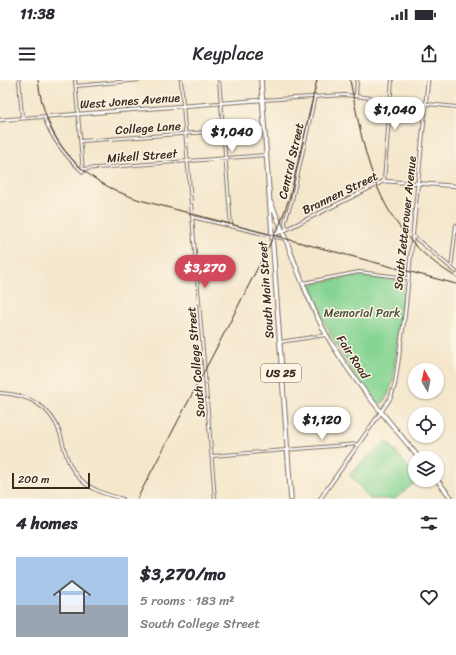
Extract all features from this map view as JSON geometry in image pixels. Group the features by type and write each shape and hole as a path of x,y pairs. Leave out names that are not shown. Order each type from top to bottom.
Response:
{"main road":[{"name":"South Main Street","path":"261,80 291,499"},
{"name":"Fair Road","path":"270,200 284,230 285,239 302,283 326,335 361,388 413,451"},
{"path":"272,235 284,230"},
{"path":"443,487 452,499"}],"street":[{"path":"19,80 22,118"},
{"path":"44,116 60,148 83,172 75,80"},
{"path":"76,86 140,80"},
{"name":"South College Street","path":"180,80 215,499"},
{"path":"219,80 231,226"},
{"path":"356,96 357,80"},
{"path":"384,181 392,80"},
{"name":"South Zetterower Avenue","path":"320,499 391,397 397,373 405,313 407,278 428,80"},
{"path":"262,100 315,96 356,96 456,106"},
{"name":"Central Street","path":"284,230 315,96"},
{"name":"West Jones Avenue","path":"0,120 262,100"},
{"name":"College Lane","path":"81,141 264,128"},
{"name":"Mikell Street","path":"83,169 266,156"},
{"name":"Brannen Street","path":"284,230 384,181 456,186"},
{"path":"192,216 285,239"},
{"path":"451,269 456,225"},
{"path":"412,235 456,272"},
{"path":"302,283 359,272 407,278"},
{"path":"280,342 326,335"},
{"path":"0,393 21,395 42,406 56,424 66,457 79,477 96,490 123,499"},
{"path":"212,456 358,444"}],"green space":[{"name":"Memorial Park","path":"357,275 403,281 404,283 393,381 388,395 383,403 380,404 371,397 350,369 306,285"},
{"path":"387,441 408,466 408,487 410,487 395,499 370,499 350,475 363,461"}],"railway":[{"path":"38,80 42,102 49,123 58,141 84,170 100,182 119,192 140,200 456,284"},
{"path":"137,499 280,224 290,196 317,80"},
{"path":"350,80 362,139 379,192 392,216 408,238 429,258 456,277"}]}
